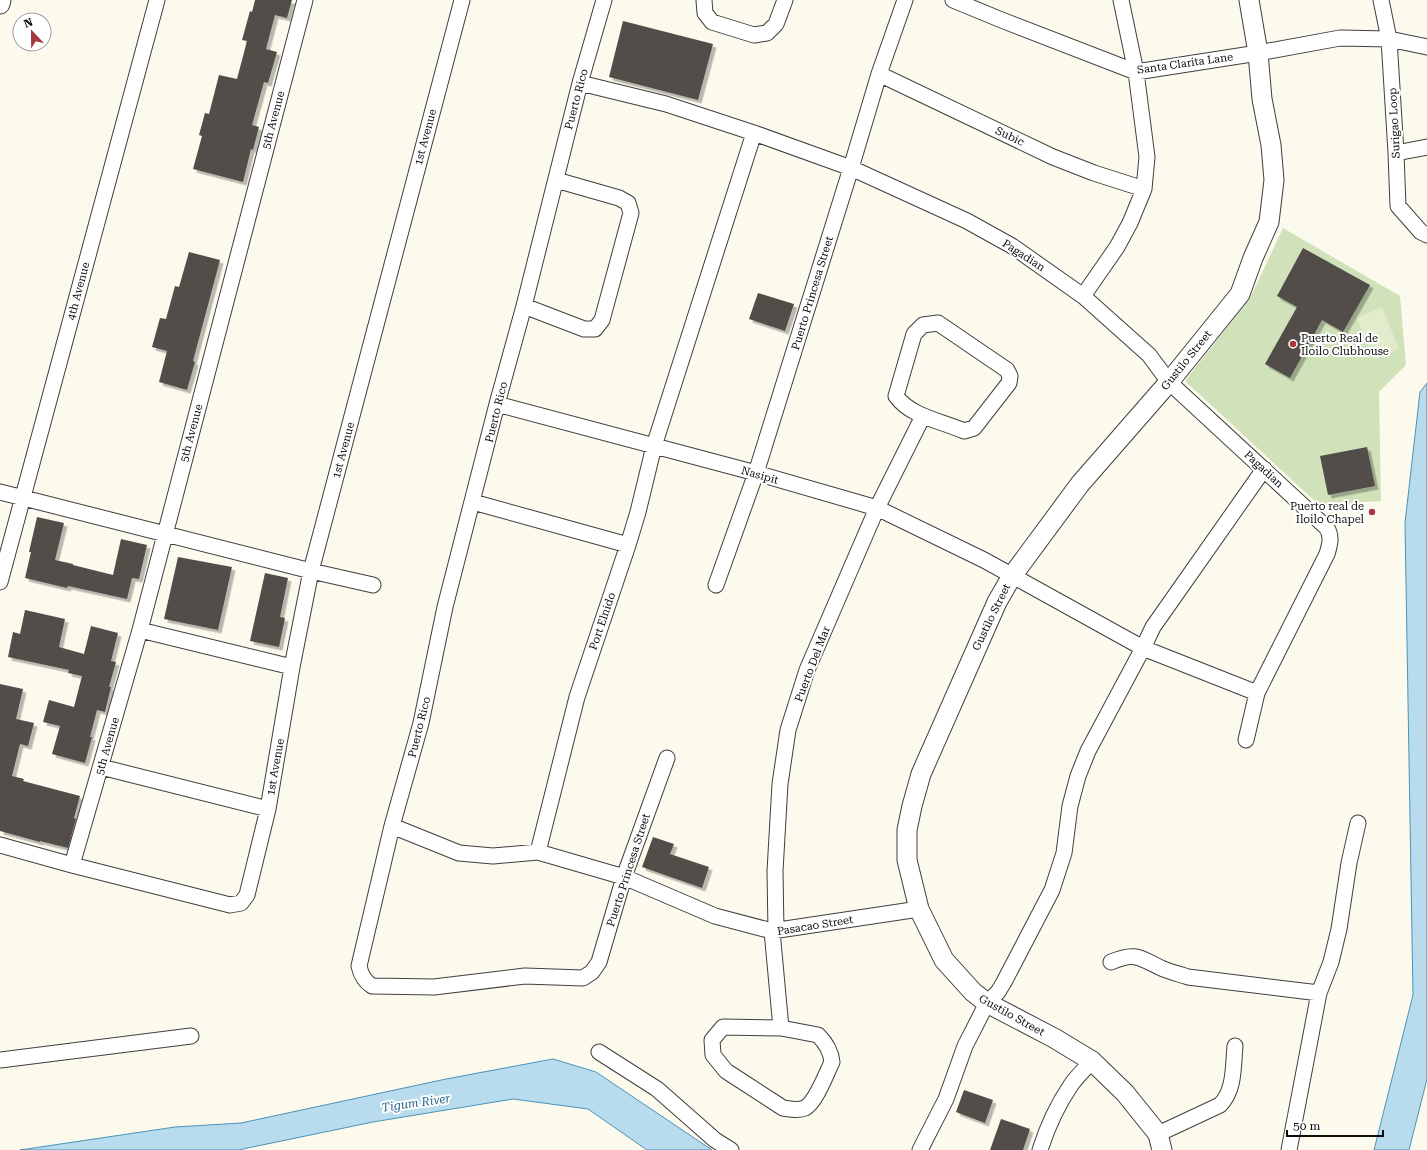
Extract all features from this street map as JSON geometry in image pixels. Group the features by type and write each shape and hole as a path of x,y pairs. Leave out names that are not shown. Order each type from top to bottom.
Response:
{"street":[{"path":"0,4 1,0"},
{"name":"4th Avenue","path":"0,582 157,0"},
{"name":"5th Avenue","path":"72,865 140,630 305,0"},
{"name":"1st Avenue","path":"72,865 230,905 241,903 247,895 268,809 292,667 311,571 462,0"},
{"name":"Puerto Rico","path":"583,978 525,976 434,987 372,986 366,982 361,974 359,966 392,826 421,723 446,607 497,404 524,306 580,83 604,0"},
{"path":"704,0 705,13 712,22 754,35 767,34 776,24 785,0"},
{"name":"Puerto Princesa Street","path":"716,584 756,473 879,74 905,0"},
{"name":"Santa Clarita Lane","path":"953,0 1136,72 1258,53 1340,38 1389,39 1427,47"},
{"path":"1083,296 1117,247 1130,224 1144,188 1148,156 1136,72 1121,0"},
{"name":"Gustilo Street","path":"1160,1142 1125,1093 1092,1061 1054,1038 987,1003 973,992 944,960 919,909 907,860 907,830 921,774 947,712 997,602 1012,576 1080,484 1169,382 1240,294 1253,258 1269,222 1274,180 1271,145 1262,98 1258,53 1249,0"},
{"name":"Surigao Loop","path":"1381,0 1389,39 1398,206 1421,232 1427,235"},
{"name":"Subic","path":"879,74 1053,157 1094,173 1144,188"},
{"name":"Pagadian","path":"580,83 666,104 754,133 851,168 973,224 1012,246 1083,296 1149,355 1169,382 1327,528 1330,534 1331,542 1327,554 1257,693 1246,740"},
{"name":"Port Elnido","path":"538,852 577,697 628,545 638,512 654,446 754,133"},
{"path":"1396,153 1427,147"},
{"path":"524,306 584,329 595,329 602,320 631,213 628,203 619,198 556,180"},
{"path":"938,323 1007,370 1010,376 1009,383 974,428 964,431 923,416 901,402 896,396 914,334 923,325 938,323"},
{"name":"Nasipit","path":"497,404 756,473 877,508 984,560 1012,576"},
{"name":"Puerto Del Mar","path":"781,1028 774,931 775,871 780,784 788,730 807,670 877,508 923,416"},
{"path":"920,1150 946,1099 965,1046 987,1003 998,992 1004,982 1052,890 1064,853 1070,806 1078,776 1088,751 1153,627 1264,469"},
{"path":"0,492 311,571 373,584"},
{"path":"473,502 628,545"},
{"path":"1012,576 1143,648 1257,693"},
{"path":"140,630 292,667"},
{"name":"Puerto Princesa Street","path":"583,978 592,972 599,962 624,877 667,758"},
{"path":"101,767 268,809"},
{"path":"1289,1150 1319,993 1331,962 1339,929 1349,863 1358,823"},
{"path":"392,826 459,853 493,856 538,852 624,877"},
{"path":"0,845 72,865"},
{"name":"Pasacao Street","path":"624,877 715,916 774,931 919,909"},
{"path":"1111,962 1129,956 1138,957 1173,972 1188,976 1319,993"},
{"path":"723,1027 781,1028 818,1035 826,1046 831,1057 832,1062 813,1101 804,1108 793,1110 783,1108 726,1071 713,1055 712,1040 723,1027"},
{"path":"0,1060 191,1036"},
{"path":"1160,1142 1226,1099 1231,1086 1235,1046"},
{"path":"599,1052 657,1090 715,1140 731,1150"},
{"path":"1040,1150 1061,1101 1072,1083 1092,1061"}],"green space":[{"path":"1283,228 1400,296 1406,365 1379,392 1381,501 1319,505 1185,381 1251,296"},
{"path":"1382,307 1399,349 1373,359 1357,318"}],"water":[{"path":"1427,383 1427,1079 1409,1150 1374,1150 1413,995 1405,523 1420,392"},
{"name":"Tigum River","path":"553,1059 596,1072 712,1150 647,1150 588,1109 513,1099 373,1122 238,1150 20,1150 175,1127 241,1123 446,1079"}],"building":[{"path":"255,0 292,0 287,18 275,15 266,49 277,52 268,83 264,82 252,125 259,127 253,150 251,149 243,182 193,169 202,136 199,135 205,113 209,114 219,75 237,79 247,41 242,40 250,11 252,12"},
{"path":"623,21 713,44 698,100 609,77"},
{"path":"1303,248 1370,285 1343,332 1322,320 1290,378 1265,364 1297,307 1277,296"},
{"path":"189,252 220,260 193,361 195,362 187,390 159,382 167,351 152,347 160,318 166,319 175,286 179,287"},
{"path":"758,293 794,304 785,331 749,319"},
{"path":"1367,447 1375,486 1328,495 1320,456"},
{"path":"37,517 64,523 55,560 73,565 113,575 121,539 147,545 139,579 132,578 127,599 68,586 67,588 25,578"},
{"path":"178,557 232,567 218,630 164,619"},
{"path":"265,573 288,578 280,617 285,618 279,647 250,641"},
{"path":"25,610 65,619 59,647 84,654 91,626 118,633 111,661 116,662 109,687 111,687 105,712 97,710 85,763 52,754 60,726 43,722 49,700 74,707 82,676 68,673 69,670 8,657 13,632 20,634"},
{"path":"0,684 23,689 16,719 34,723 28,746 20,744 12,776 24,779 23,781 80,796 74,818 76,819 68,848 0,831"},
{"path":"653,837 674,844 670,854 709,867 702,888 642,867"},
{"path":"964,1090 993,1100 985,1123 956,1112"},
{"path":"1001,1119 1030,1129 1023,1150 990,1150"}],"place":[{"name":"Puerto Real de Iloilo Clubhouse","path":"1293,344"},
{"name":"Puerto real de Iloilo Chapel","path":"1372,512"}]}
